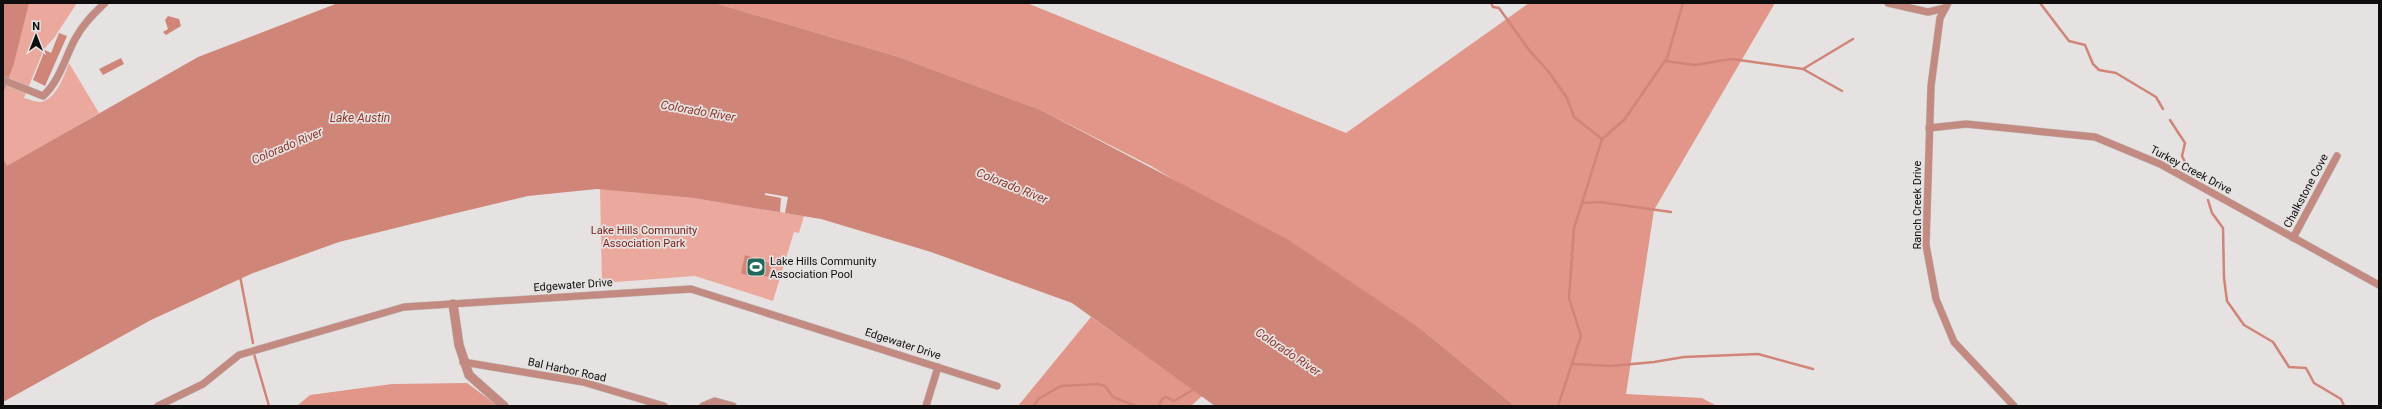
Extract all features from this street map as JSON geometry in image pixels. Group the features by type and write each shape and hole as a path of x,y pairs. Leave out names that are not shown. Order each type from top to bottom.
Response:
{"street":[{"path":"3,80 43,96 51,89 75,39 87,19 105,3"},
{"path":"1888,3 1928,12 1946,6"},
{"name":"Ranch Creek Drive","path":"1946,6 1940,18 1931,86 1926,245 1936,299 1954,342 2014,406"},
{"name":"Turkey Creek Drive","path":"1929,128 1966,124 2096,137 2160,164 2379,286"},
{"name":"Chalkstone Cove","path":"2293,238 2337,156"},
{"name":"Edgewater Drive","path":"158,406 203,384 239,355 404,307 691,289 997,386"},
{"path":"453,304 463,362 469,375 504,406"},
{"name":"Bal Harbor Road","path":"463,362 583,382 664,406"},
{"path":"926,406 938,367"},
{"path":"703,406 715,401 733,406"}],"green space":[{"path":"3,3 77,3 54,38 44,49 24,98 40,102 51,97 59,87 69,63 99,113 7,167 3,158 3,94 8,79"},
{"name":"Lake Hills Community Association Park","path":"600,189 693,198 804,216 799,233 794,232 773,301 695,276 602,283"}],"shaded area":[{"path":"715,3 1027,3 1346,133 1529,3 1775,3 1654,210 1626,394 1702,398 1717,406 1515,406 1421,329 1151,166 1041,110 899,57"},
{"path":"1091,317 1202,396 1191,406 1018,406"},
{"path":"467,383 498,406 297,406 310,395 392,384"}],"water":[{"path":"3,3 29,3 14,63 3,94"},
{"name":"Lake Austin","path":"338,3 715,3 899,57 1041,110 1287,239 1421,329 1515,406 1215,406 1072,303 931,252 821,219 693,198 597,189 528,196 339,242 253,273 151,320 3,402 3,158 7,166 198,57"},
{"path":"168,16 179,19 181,26 166,35 163,32 168,29 165,20"},
{"path":"59,33 67,36 45,86 33,80 45,50 51,53"},
{"path":"121,58 124,64 103,75 99,69"},
{"name":"Lake Hills Community Association Pool","path":"745,255 772,264 768,277 754,272 752,277 741,273"}],"pier":[{"path":"765,193 788,197 785,213 780,212 781,198 765,195"}],"waterway":[{"path":"1491,3 1493,7 1499,8 1529,50 1548,71 1567,98 1574,117 1602,139"},
{"path":"1558,406 1581,336 1569,298 1574,228 1602,139 1624,120 1667,58 1683,3"},
{"path":"2040,3 2069,41 2085,45 2093,64 2099,70 2116,73 2156,97 2163,109"},
{"path":"1803,69 1853,39"},
{"path":"1665,61 1695,65 1732,59 1803,69 1842,91"},
{"path":"2170,120 2185,143 2182,156 2185,162"},
{"path":"2208,200 2212,213 2223,228 2224,278 2227,301 2244,325 2273,342 2289,367 2306,368 2314,383 2341,399 2344,406"},
{"path":"1582,203 1600,202 1671,212"},
{"path":"240,276 253,343"},
{"path":"254,354 269,406"},
{"path":"1572,364 1611,366 1654,362 1684,357 1758,354 1813,369"},
{"path":"1034,406 1038,399 1061,386 1098,384 1105,386 1113,397 1136,406"},
{"path":"1159,406 1162,399 1166,397 1174,401 1196,388"}],"place":[{"name":"Lake Hills Community Association Pool","path":"756,267"}],"water label":[{"name":"Colorado River","path":"698,111"},
{"name":"Colorado River","path":"287,146"},
{"name":"Colorado River","path":"1012,186"},
{"name":"Colorado River","path":"1288,352"}]}
